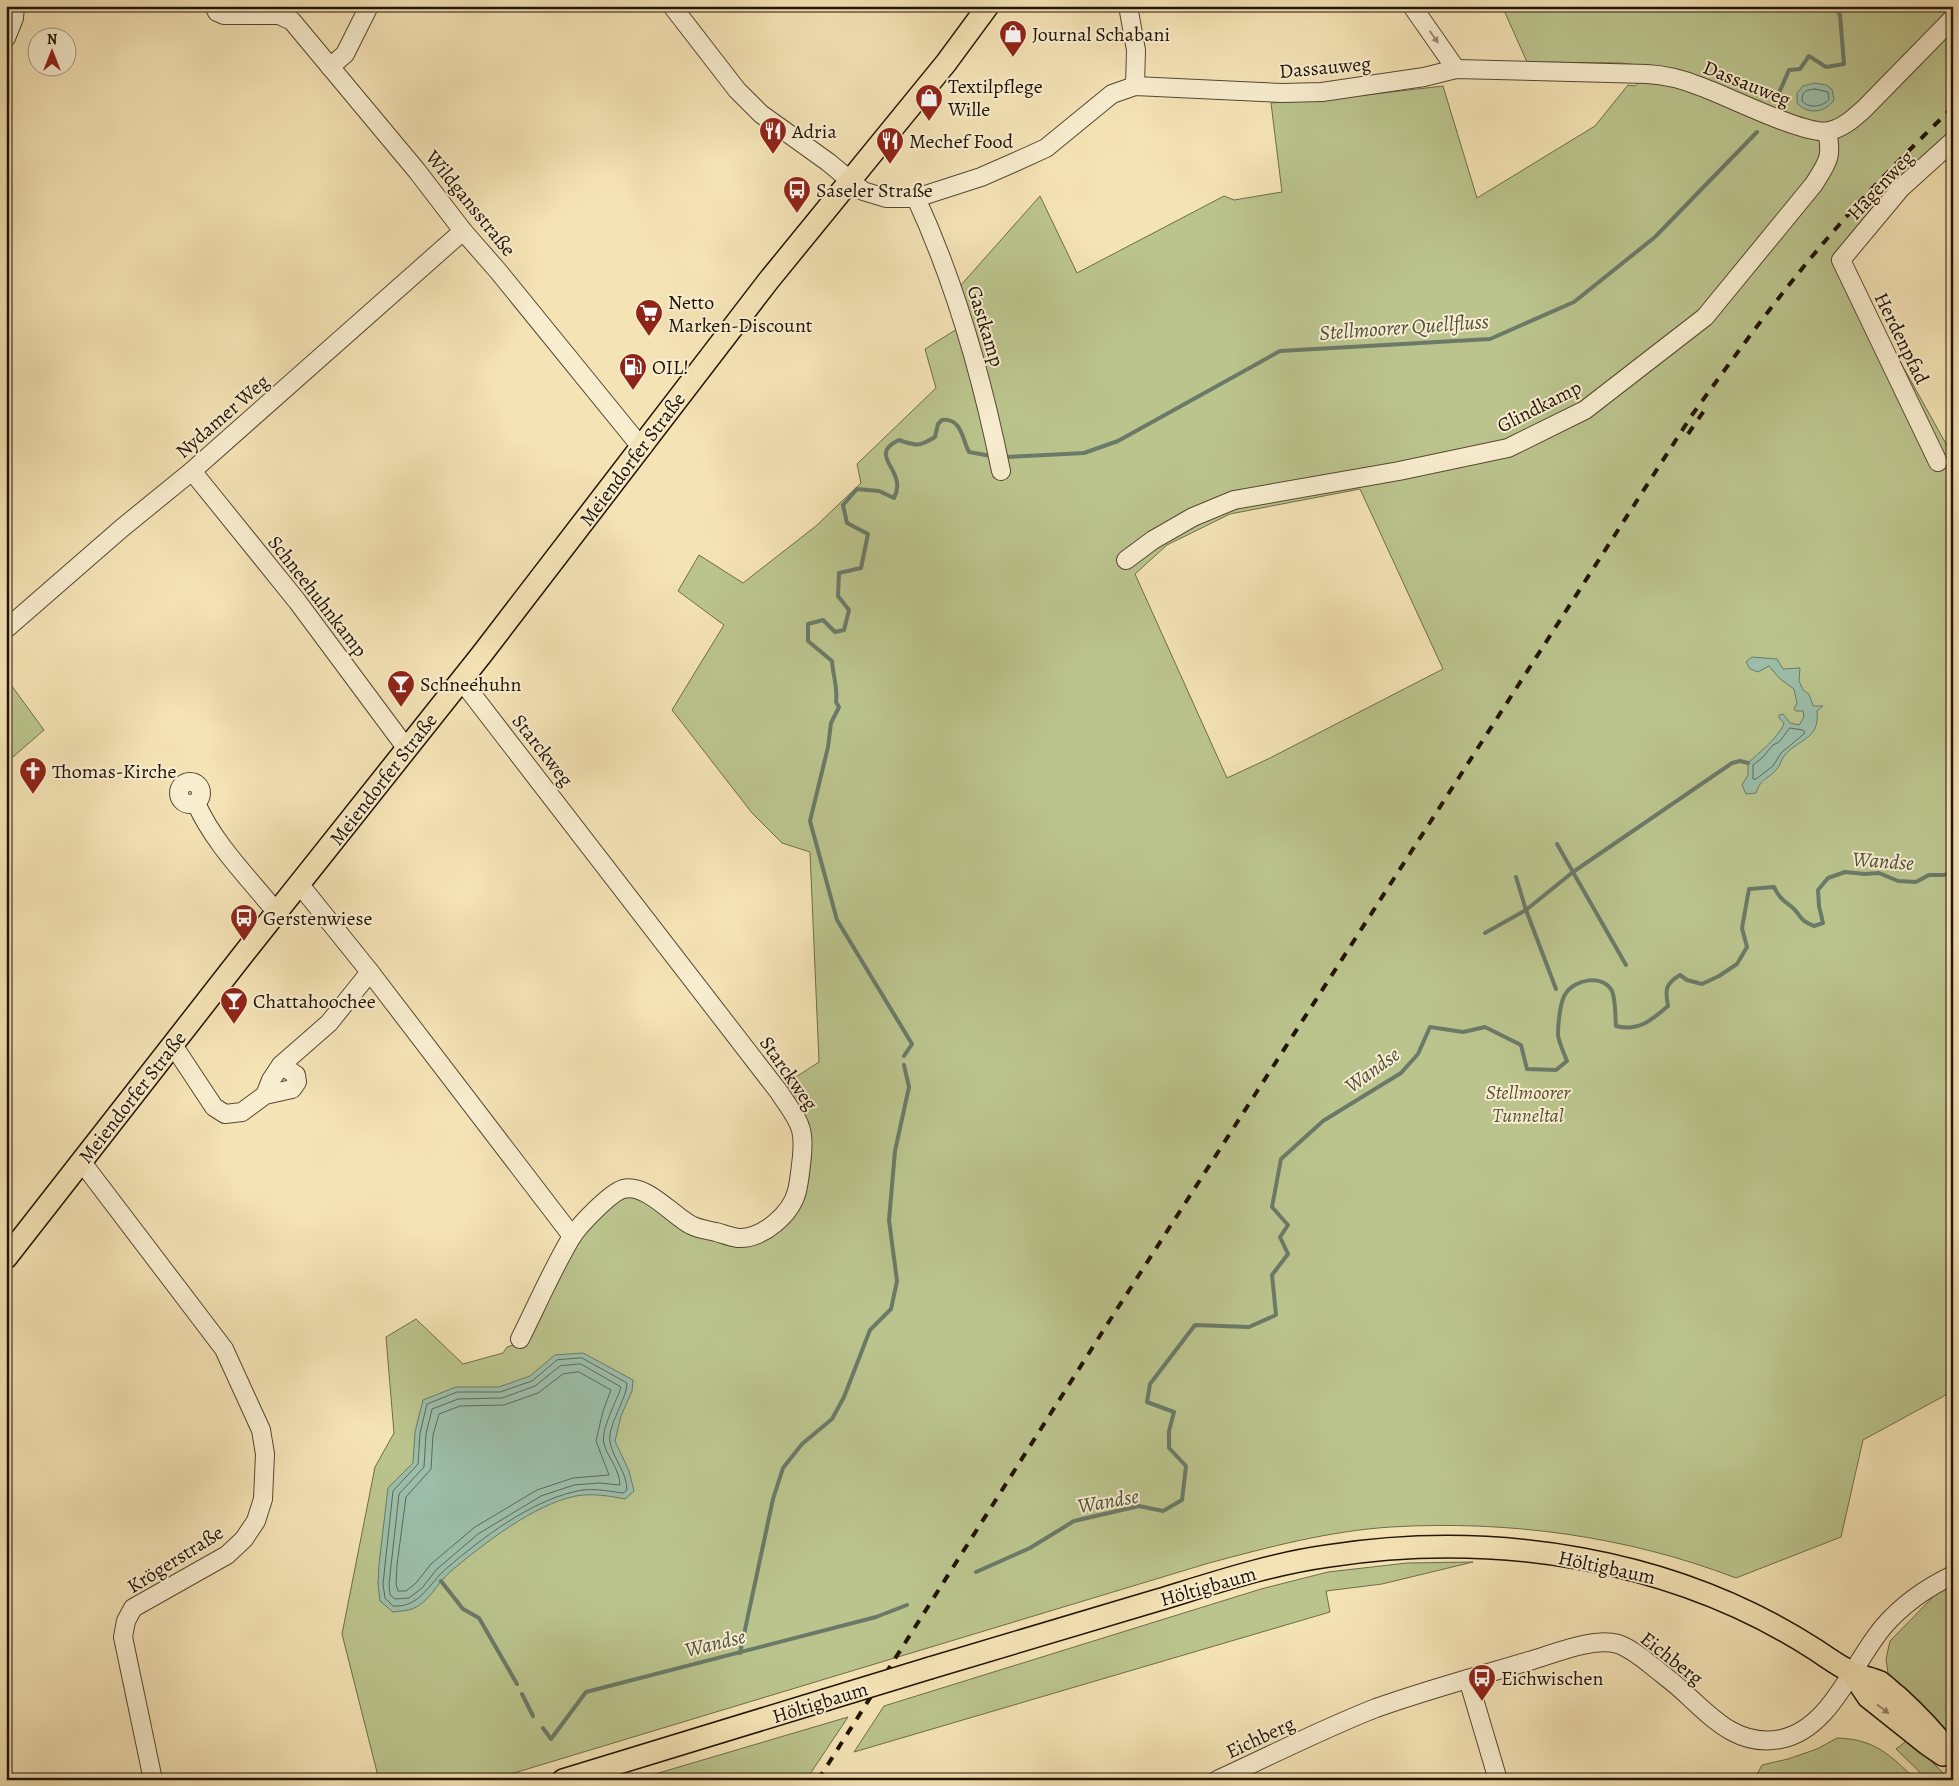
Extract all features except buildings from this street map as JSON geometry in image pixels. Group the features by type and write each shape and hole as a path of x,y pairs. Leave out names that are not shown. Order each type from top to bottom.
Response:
{"main road":[{"name":"Meiendorfer Straße","path":"6,1258 461,680 770,280 946,63 988,6"},
{"name":"Höltigbaum","path":"563,1780 1220,1581 1294,1562 1355,1552 1453,1546 1525,1551 1610,1564 1658,1577 1707,1594 1762,1618 1851,1672 1879,1682 1935,1732 1953,1757"},
{"name":"Höltigbaum","path":"1851,1672 1868,1697 1927,1744 1953,1761"}],"street":[{"path":"6,38 14,18 15,6"},
{"name":"Wildgansstraße","path":"214,6 215,11 221,14 247,11 279,15 289,19 417,171 463,231 498,271 637,442 643,446"},
{"path":"330,67 345,54 369,6"},
{"path":"672,6 741,94 762,114 850,180"},
{"path":"1128,6 1136,50 1135,86"},
{"path":"1412,6 1456,69"},
{"path":"1827,132 1849,122 1864,109 1953,18"},
{"name":"Dassauweg","path":"850,180 863,191 876,196 916,198 981,177 1046,148 1112,94 1135,86 1282,93 1322,92 1424,77 1456,69 1663,75 1699,85 1805,128 1827,132"},
{"name":"Glindkamp","path":"1126,560 1153,540 1194,517 1234,500 1399,471 1508,448 1585,410 1705,316 1814,184 1826,164 1830,151 1827,132"},
{"name":"Hagenweg","path":"1841,260 1901,188 1953,141"},
{"name":"Gastkamp","path":"916,198 933,235 951,285 989,412 1001,471"},
{"name":"Nydamer Weg","path":"6,629 122,528 192,471 463,231"},
{"name":"Herdenpfad","path":"1841,260 1938,462"},
{"name":"Schneehuhnkamp","path":"192,471 297,601 407,749"},
{"name":"Starckweg","path":"461,680 779,1092 801,1126 804,1140 797,1192 792,1204 768,1228 754,1235 738,1238 693,1226 674,1215 661,1201 635,1188 622,1189 612,1195 572,1236 520,1339"},
{"path":"196,803 218,840 277,913"},
{"path":"300,885 370,972 572,1236"},
{"path":"172,1045 214,1106 226,1114 242,1112 265,1095 271,1080 281,1065 329,1023 370,972"},
{"name":"Krögerstraße","path":"81,1161 224,1349 261,1430 265,1454 263,1499 256,1521 244,1540 227,1555 133,1608 126,1621 123,1637 153,1780"},
{"name":"Eichberg","path":"1218,1780 1245,1774 1376,1708 1468,1679 1602,1642 1618,1644 1628,1648 1729,1731 1748,1738 1764,1740 1790,1736 1815,1722 1830,1705 1878,1634 1901,1608 1926,1588 1953,1576"},
{"path":"1468,1679 1498,1780"}],"green space":[{"name":"Stellmoorer Tunneltal","path":"1502,6 1953,6 1953,134 1838,250 1950,451 1953,448 1953,1391 1863,1440 1841,1537 1736,1578 1695,1563 1652,1551 1566,1534 1479,1526 1435,1525 1345,1532 1209,1563 491,1780 379,1780 342,1634 375,1467 394,1433 386,1337 416,1319 463,1364 503,1353 507,1347 521,1343 578,1238 601,1209 635,1192 687,1228 770,1232 808,1168 782,1086 819,1062 810,852 782,843 752,813 672,710 724,625 678,591 699,555 743,583 816,526 861,483 857,464 936,388 925,349 957,329 967,312 961,285 1040,196 1077,273 1224,196 1234,200 1282,192 1271,103 1443,86 1477,198 1595,126 1628,85 1635,86 1653,67 1621,63 1527,62","holes":["1360,489 1443,669 1268,759 1227,778 1135,574 1167,545 1230,514"]},
{"path":"6,678 44,730 6,763"},
{"path":"1473,1562 1382,1584 1326,1591 1330,1612 854,1752 884,1706 1261,1589 1328,1572 1407,1563"},
{"path":"1953,1584 1953,1726 1944,1729 1889,1680 1886,1659 1890,1641 1936,1594"},
{"path":"848,1717 806,1780 635,1780"},
{"path":"1837,1738 1862,1741 1872,1745 1890,1756 1916,1780 1754,1780 1762,1765 1788,1759 1817,1749"},
{"path":"1909,1739 1950,1780 1928,1780 1896,1749"}],"water":[{"path":"1815,83 1826,85 1832,89 1834,100 1826,108 1811,111 1797,103 1797,93 1803,86"},
{"path":"1752,657 1777,659 1783,669 1800,668 1799,681 1803,690 1809,694 1813,706 1823,706 1817,711 1817,721 1812,733 1784,756 1773,773 1762,782 1756,793 1746,794 1742,785 1748,775 1748,763 1779,733 1784,723 1779,718 1779,715 1783,714 1790,723 1799,725 1804,717 1803,711 1796,711 1794,709 1797,703 1794,689 1779,678 1769,666 1758,672 1750,669 1746,662"},
{"path":"583,1353 633,1380 632,1391 621,1416 615,1441 629,1471 634,1491 625,1499 601,1495 582,1495 560,1500 543,1507 509,1527 477,1550 450,1572 428,1598 418,1606 410,1610 393,1612 380,1601 378,1584 388,1488 413,1463 415,1432 423,1400 456,1387 499,1387 530,1376 555,1355"}],"waterway":[{"name":"Stellmoorer Quellfluss","path":"1775,102 1789,70 1800,69 1809,56 1826,67 1844,64 1840,15 1834,6"},
{"name":"Stellmoorer Quellfluss","path":"1006,457 1084,453 1118,441 1280,351 1490,339 1574,302 1655,237 1757,132"},
{"name":"Stellmoorer Quellfluss","path":"904,1056 912,1044 837,920 810,821 828,747 831,723 839,707 836,702 832,661 808,641 808,624 823,620 835,632 844,630 849,610 838,596 839,573 861,568 868,534 847,523 843,505 857,489 879,491 894,498 897,488 896,479 886,458 886,452 890,446 899,440 914,444 925,443 935,437 938,424 942,420 949,420 954,422 960,430 969,452 991,456"},
{"path":"1485,933 1526,910 1573,872 1732,763 1740,761 1748,763"},
{"path":"1557,844 1626,965"},
{"name":"Wandse","path":"976,1572 1030,1548 1074,1521 1139,1506 1163,1511 1182,1500 1186,1466 1169,1448 1169,1431 1174,1412 1147,1402 1150,1384 1195,1325 1249,1327 1276,1315 1272,1275 1288,1254 1280,1237 1288,1225 1272,1207 1281,1159 1323,1121 1401,1073 1418,1054 1430,1027 1463,1032 1485,1027 1521,1045 1527,1069 1556,1070 1567,1061 1559,1041 1558,1031 1562,1001 1570,988 1589,980 1602,982 1612,991 1615,1004 1616,1026 1631,1027 1644,1024 1668,1006 1667,988 1671,981 1680,975 1687,980 1702,984 1737,964 1747,947 1742,928 1749,889 1774,887 1780,897 1803,920 1814,926 1823,923 1818,890 1828,878 1845,872 1879,873 1898,881 1916,882 1929,875 1944,875 1953,871"},
{"path":"1516,877 1526,910 1556,989"},
{"name":"Stellmoorer Quellfluss","path":"740,1653 773,1499 783,1468 802,1444 832,1419 844,1397 870,1330 891,1309 897,1281 889,1220 895,1151 909,1087 904,1065"},
{"path":"441,1581 463,1609 479,1618 517,1684"},
{"name":"Wandse","path":"543,1728 551,1739 586,1692 876,1617 907,1605"},
{"path":"522,1694 533,1716"}],"railway":[{"path":"818,1780 1110,1320 1692,415 1763,318 1819,248 1909,150 1953,107"},
{"path":"1688,434 1708,405"}],"place":[{"name":"Journal Schabani","path":"1013,58"},
{"name":"Textilpflege Wille","path":"929,122"},
{"name":"Adria","path":"773,155"},
{"name":"Mechef Food","path":"890,165"},
{"name":"Saseler Straße","path":"797,214"},
{"name":"Netto Marken-Discount","path":"649,337"},
{"name":"OIL!","path":"633,391"},
{"name":"Schneehuhn","path":"401,708"},
{"name":"Thomas-Kirche","path":"33,795"},
{"name":"Gerstenwiese","path":"244,942"},
{"name":"Chattahoochee","path":"234,1025"},
{"name":"Eichwischen","path":"1482,1702"}]}
